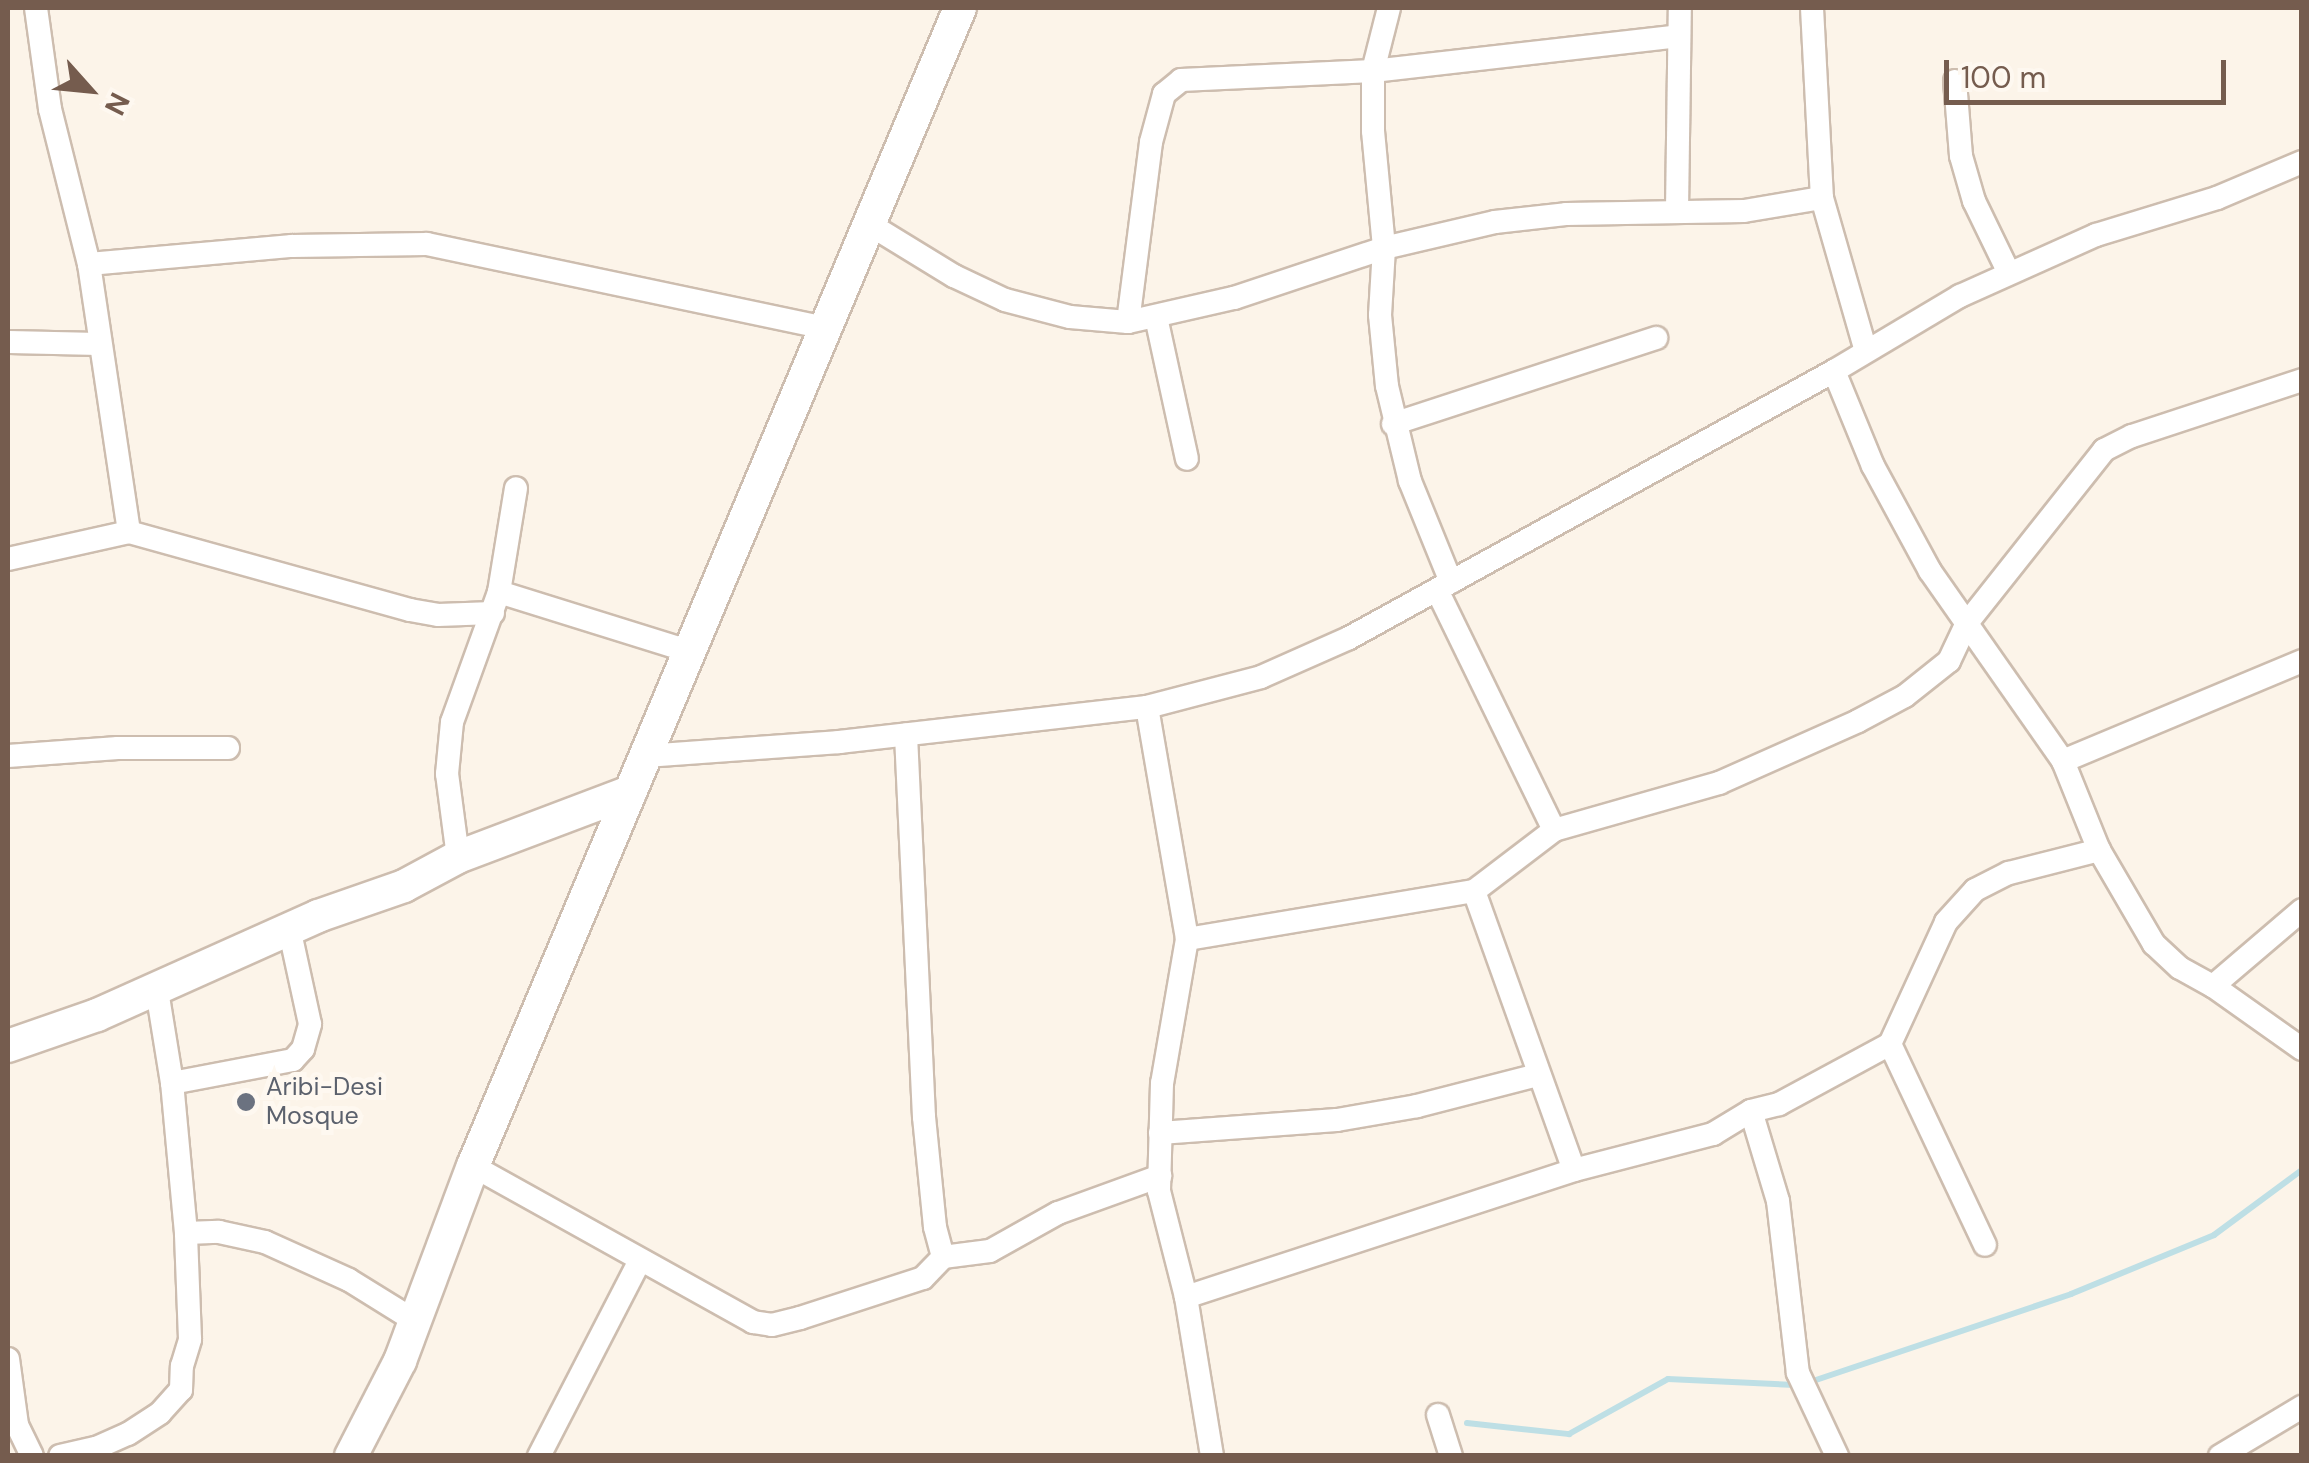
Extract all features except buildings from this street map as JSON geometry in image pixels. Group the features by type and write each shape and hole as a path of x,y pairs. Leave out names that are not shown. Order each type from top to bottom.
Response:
{"main road":[{"path":"350,1456 376,1411 416,1321 474,1166 960,8"},
{"path":"8,1046 158,990 290,928 404,886 458,857 630,792"}],"street":[{"path":"36,8 50,108 89,264 129,532"},
{"path":"1389,8 1373,71 1373,131 1384,248 1380,315 1392,424 1444,586 1554,830"},
{"path":"1676,211 1680,8"},
{"path":"1812,8 1822,198 1866,351"},
{"path":"1128,322 1150,142 1164,94 1181,80 1373,71 1679,36"},
{"path":"1955,81 1961,156 1974,201 2009,273"},
{"path":"646,756 906,734 1147,707 1261,676 1348,638 2009,273 2096,235 2258,184 2302,162"},
{"path":"869,224 954,276 1006,300 1070,317 1128,322 1234,298 1384,248 1496,222 1676,211 1744,211 1822,198"},
{"path":"89,264 292,246 428,244 824,328"},
{"path":"1156,317 1187,459"},
{"path":"1392,424 1656,338"},
{"path":"8,342 99,344"},
{"path":"1834,371 1873,466 1930,571 2063,761 2099,850 2154,944 2180,968 2213,986 2302,1049"},
{"path":"1187,939 1474,891 1554,830 1719,783 1858,721 1905,696 1949,661 1967,623 2104,450 2132,436 2302,380"},
{"path":"458,857 448,774 452,722 496,603 516,488"},
{"path":"8,559 129,532 410,610 438,615 496,603 690,651"},
{"path":"2063,761 2302,661"},
{"path":"1147,707 1187,939 1165,1056 1160,1176 1168,1234 1186,1297 1212,1456"},
{"path":"906,734 924,1117 943,1257"},
{"path":"8,756 118,748 228,748"},
{"path":"1186,1297 1574,1170 1713,1134 1751,1111 1779,1104 1890,1044 1946,922 1975,890 2009,872 2099,850"},
{"path":"1474,891 1574,1170"},
{"path":"2213,986 2302,910"},
{"path":"172,1083 293,1060 303,1049 310,1024 290,928"},
{"path":"60,1456 107,1444 128,1434 160,1413 181,1390 182,1366 190,1340 186,1233 172,1083 158,990"},
{"path":"1890,1044 1985,1245"},
{"path":"1160,1133 1337,1120 1417,1106 1538,1075"},
{"path":"1751,1111 1778,1201 1796,1366 1838,1456"},
{"path":"474,1166 640,1262 754,1322 772,1324 923,1278 943,1257 990,1251 1058,1213 1160,1176"},
{"path":"186,1233 220,1232 265,1242 350,1280 416,1321"},
{"path":"539,1456 640,1262"},
{"path":"8,1359 17,1425 32,1456"},
{"path":"2220,1456 2302,1407"},
{"path":"1438,1415 1451,1456"}],"waterway":[{"path":"1807,1383 2071,1294 2214,1235 2302,1170"},
{"path":"1467,1423 1569,1434 1668,1379 1795,1385"}],"place":[{"name":"Aribi-Desi Mosque","path":"246,1102"}]}
